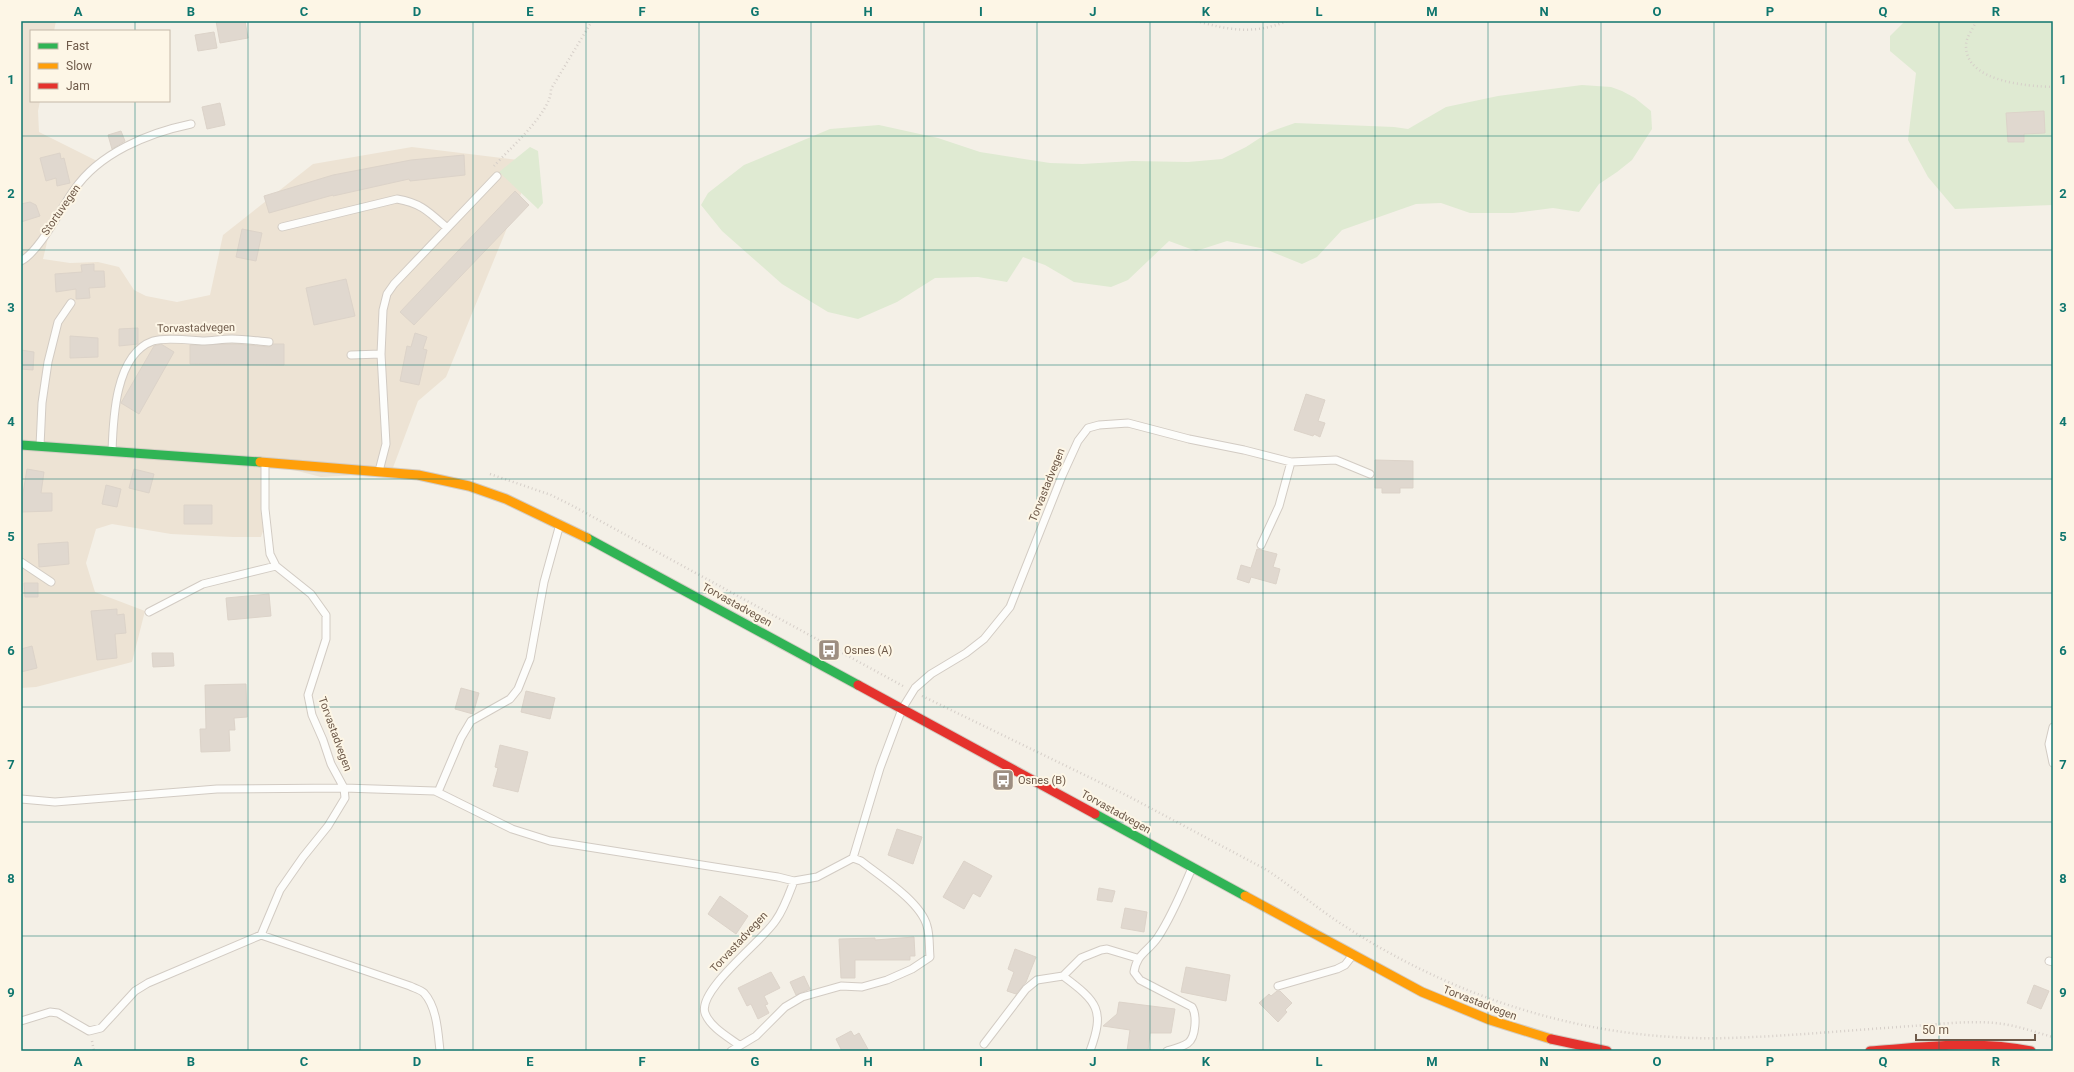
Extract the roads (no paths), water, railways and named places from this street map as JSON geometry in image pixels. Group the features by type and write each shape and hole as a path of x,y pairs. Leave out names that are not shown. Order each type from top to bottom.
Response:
{"main road":[{"name":"Torvastadvegen","path":"21,445 265,462 418,475 469,486 506,499 560,524 1192,867 1352,956 1422,992 1482,1018 1546,1039 1607,1051"},
{"path":"1870,1051 1970,1046 2002,1047 2031,1051"}],"lane":[{"name":"Stortuvegen","path":"21,261 34,249 74,189 104,159 144,140 178,127 191,124"},
{"path":"379,471 386,444 381,354 383,310 387,294 394,284 497,176"},
{"path":"282,227 397,199 412,201 424,208 447,228"},
{"path":"40,446 42,403 48,362 58,322 71,303"},
{"name":"Torvastadvegen","path":"112,452 114,412 120,383 129,362 143,347 154,340 206,341 233,339 269,342"},
{"path":"351,355 381,354"},
{"name":"Torvastadvegen","path":"853,858 880,768 902,709 913,691 931,674 966,653 984,639 1010,607 1062,476 1078,441 1088,428 1099,425 1128,423 1189,440 1244,450 1291,462 1336,460 1370,474"},
{"path":"149,612 203,584 276,566 270,554 267,535 265,462"},
{"path":"1261,545 1279,506 1291,462"},
{"path":"438,792 461,738 471,721 510,699 518,689 530,659 544,582 560,524"},
{"path":"21,562 51,582"},
{"name":"Torvastadvegen","path":"21,799 55,802 217,789 344,788 331,764 323,740 312,715 308,695 326,639 326,615 311,594 276,566"},
{"path":"2053,727 2049,744 2053,763"},
{"path":"260,935 280,890 303,857 328,826 344,798 344,788 438,792 512,829 550,841 778,877 794,881 817,877 853,858 861,861 906,896 920,912 927,925 930,957 912,969 887,980 862,987 841,986 802,997 786,1007 756,1036 738,1045 731,1051"},
{"path":"1167,1051 1191,1040 1195,1015 1192,1008 1140,980 1134,972 1137,958 1157,938 1192,867"},
{"name":"Torvastadvegen","path":"738,1045 716,1027 705,1013 705,1002 714,987 741,956 762,937 776,920 794,881"},
{"path":"21,1021 50,1012 58,1013 89,1031 101,1028 135,991 148,983 260,935 410,986 424,993 431,1007 436,1024 440,1051"},
{"path":"984,1044 1026,989 1037,980 1064,976 1081,958 1101,950 1107,949 1137,958"},
{"path":"1278,986 1337,969 1345,965 1352,956"},
{"path":"1064,976 1090,999 1098,1012 1099,1023 1090,1051"}],"place":[{"name":"Osnes (A)","path":"829,650"},
{"name":"Osnes (B)","path":"1003,780"}]}
